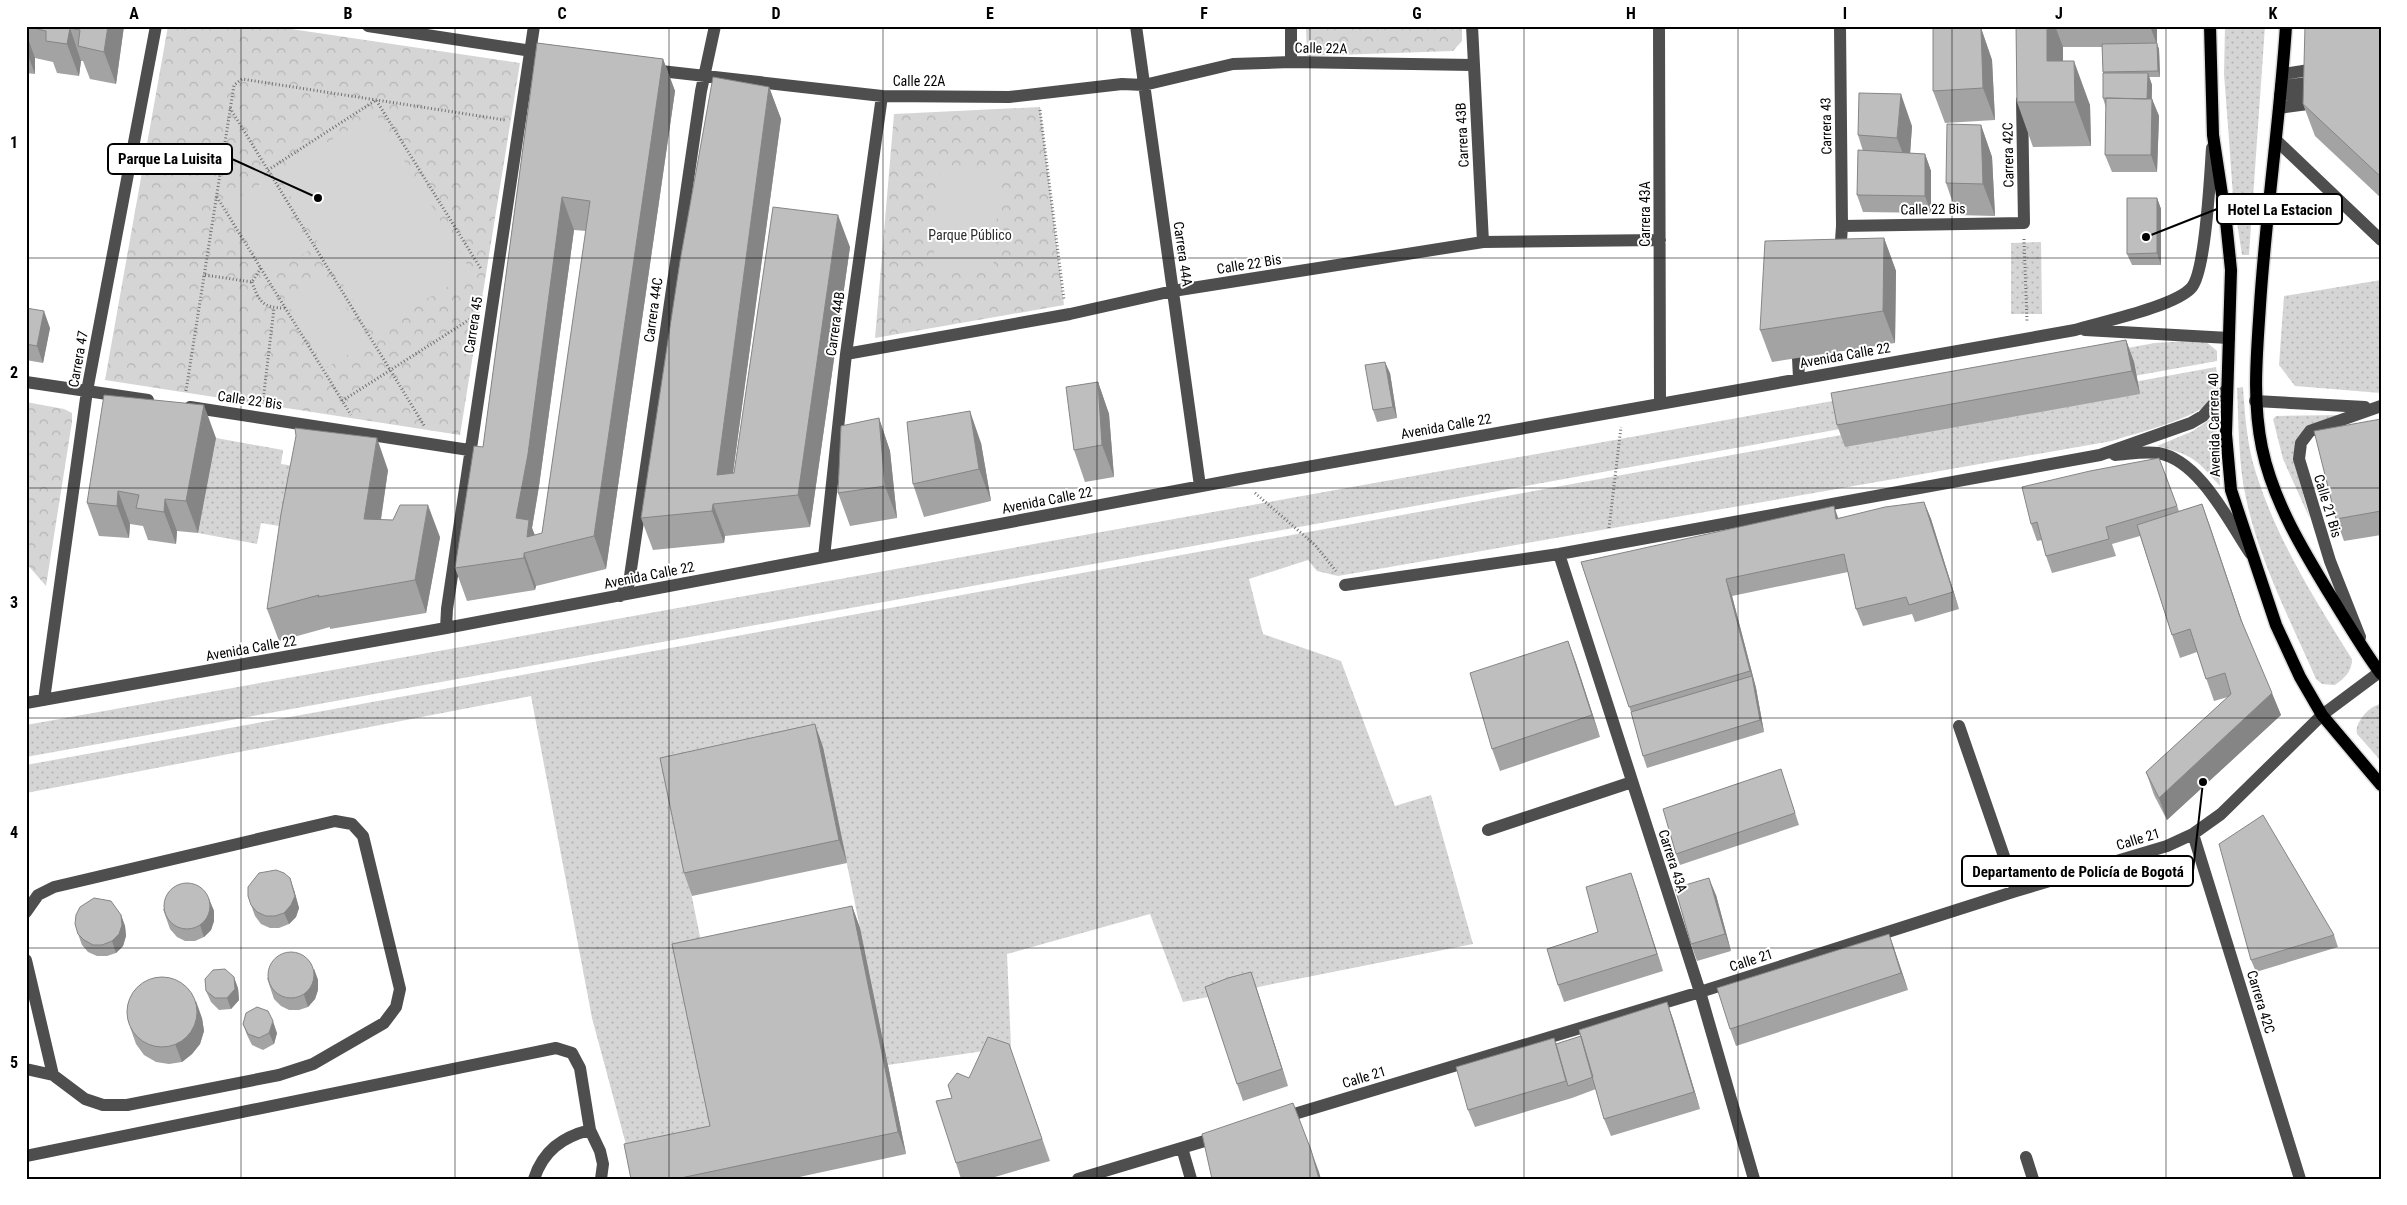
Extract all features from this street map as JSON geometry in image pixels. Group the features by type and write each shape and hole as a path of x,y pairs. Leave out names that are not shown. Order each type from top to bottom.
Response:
{"main road":[{"name":"Avenida Carrera 40","path":"2210,26 2213,135 2226,221 2231,270 2226,434 2231,490 2285,646 2311,698 2322,715 2381,785"},
{"path":"2286,26 2262,278 2256,402 2262,450 2286,517 2316,572 2380,672"}],"street":[{"name":"Carrera 47","path":"44,700 87,391 156,26"},
{"path":"368,26 561,56"},
{"name":"Carrera 45","path":"446,628 446,609 469,450 534,26"},
{"name":"Carrera 44C","path":"620,596 629,583 704,75 711,52 714,26"},
{"name":"Carrera 44A","path":"1136,26 1200,486"},
{"path":"1291,26 1291,62"},
{"name":"Carrera 43B","path":"1472,26 1472,65 1483,242"},
{"name":"Carrera 43A","path":"1659,26 1660,402"},
{"name":"Carrera 43","path":"1839,273 1842,226 1840,26"},
{"name":"Calle 22A","path":"640,68 882,96 1009,97 1122,84 1144,85 1233,64 1291,62 1472,65"},
{"path":"2281,91 2316,69"},
{"name":"Carrera 42C","path":"2022,85 2024,223"},
{"path":"2281,91 2316,93 2281,91"},
{"name":"Carrera 44B","path":"824,557 846,354 882,96"},
{"name":"Avenida Calle 22","path":"26,703 620,596 1200,486 1660,402 2075,330 2172,300 2192,287 2201,262 2213,135"},
{"path":"2276,140 2381,240"},
{"name":"Calle 22 Bis","path":"1842,226 2024,223"},
{"name":"Calle 22 Bis","path":"846,354 1070,314 1173,291 1483,242 1660,240"},
{"name":"Avenida Calle 22","path":"2075,330 2229,338"},
{"path":"1798,358 1799,378"},
{"name":"Calle 22 Bis","path":"26,382 469,450"},
{"path":"2100,455 2191,423 2203,416 2227,389"},
{"name":"Calle 21 Bis","path":"2256,402 2377,407"},
{"name":"Calle 21 Bis","path":"2366,652 2330,561 2299,459 2301,443 2310,431 2377,407"},
{"path":"1345,586 1559,554 2100,455 2156,453 2180,460 2193,470 2254,559"},
{"path":"636,528 649,524"},
{"name":"Carrera 43A","path":"1559,554 1700,992 1754,1179"},
{"name":"Calle 21","path":"1267,1122 1700,992 2016,891 2167,846 2193,834 2221,814 2247,791 2322,715 2380,672"},
{"path":"1959,726 2016,891"},
{"path":"1488,830 1632,782"},
{"path":"26,912 38,895 54,887 335,821 352,824 363,836 400,989 396,1007 384,1023 314,1064 278,1075 127,1105 103,1105 85,1099 53,1075 26,1070"},
{"name":"Carrera 42C","path":"2193,834 2300,1179"},
{"path":"26,960 53,1075"},
{"path":"26,1156 556,1048 565,1049 577,1060 590,1130 600,1151 602,1164 601,1179"},
{"path":"534,1179 542,1161 556,1145 568,1137 590,1130"},
{"path":"1078,1179 1229,1133"},
{"path":"1182,1148 1191,1179"},
{"path":"2026,1157 2033,1179"}],"path":[{"path":"186,393 234,85 242,79 510,121"},
{"path":"268,170 376,100"},
{"path":"376,100 485,276"},
{"path":"1040,107 1064,305"},
{"path":"230,108 426,430"},
{"path":"217,196 353,418"},
{"path":"2024,223 2027,338"},
{"path":"252,282 261,268"},
{"path":"205,275 252,282"},
{"path":"252,282 258,298 270,308 285,308"},
{"path":"262,404 274,308"},
{"path":"342,401 480,313"},
{"path":"1607,545 1623,409"},
{"path":"1239,479 1315,544 1332,564 1345,586"}],"green space":[{"path":"168,26 271,26 520,63 460,435 105,380"},
{"path":"1306,26 1462,26 1462,41 1453,51 1307,56"},
{"path":"2225,26 2265,26 2249,255 2242,255 2233,196 2224,74"},
{"name":"Parque Público","path":"1040,107 1064,305 875,338 894,114"},
{"path":"376,114 472,273 371,331 276,172"},
{"path":"940,168 1000,172 993,270 933,266"},
{"path":"268,179 310,250 268,275 226,205"},
{"path":"2041,242 2042,314 2011,314 2011,243"},
{"path":"325,273 367,343 326,368 284,298"},
{"path":"2381,280 2381,393 2295,386 2279,365 2284,296"},
{"path":"2204,340 2217,351 2217,361 26,757 26,725 2155,343"},
{"path":"2216,367 2218,391 2211,402 2170,423 2112,441 1338,576 1317,571 1308,560 1249,579 1263,634 1341,661 1395,806 1431,795 1473,944 1183,1002 1150,914 1007,954 1011,1047 888,1065 823,747 668,780 705,961 718,1149 632,1167 592,1018 531,696 26,793 26,765"},
{"path":"2243,387 2250,452 2265,498 2298,569 2352,659 2351,667 2347,674 2335,685 2322,684 2316,679 2276,590 2259,545 2243,485 2237,388"},
{"path":"26,402 64,409 72,413 46,586 26,563"},
{"path":"2216,415 2220,486 2193,459 2179,452 2157,446 2193,431"},
{"path":"2342,415 2314,424 2293,458 2310,519 2283,459 2273,419 2276,416"},
{"path":"216,438 283,450 281,464 308,468 297,529 261,523 257,544 198,533"},
{"path":"2381,704 2381,761 2357,734 2357,730 2360,720 2364,715 2372,708"}],"building":[{"path":"26,26 108,26 104,52 78,46 80,30 70,28 67,44 46,41 46,31"},
{"path":"1933,26 1981,28 1983,88 1933,91"},
{"path":"2016,26 2047,26 2047,61 2074,61 2075,102 2017,102"},
{"path":"2305,26 2381,26 2381,177 2303,104"},
{"path":"537,43 663,59 594,536 524,553 524,558 455,568 474,446 483,447","holes":["562,197 590,201 542,533 527,537 529,520 516,518 528,454"]},
{"path":"2157,43 2158,71 2103,72 2102,44"},
{"path":"2103,73 2148,73 2147,99 2103,98"},
{"path":"713,77 769,87 717,475 734,473 773,207 838,215 798,495 713,504 712,511 641,518 680,261"},
{"path":"1859,93 1901,94 1897,138 1858,135"},
{"path":"2106,98 2152,99 2151,155 2105,155"},
{"path":"1947,124 1981,125 1983,184 1946,183"},
{"path":"1858,150 1925,154 1925,196 1857,195"},
{"path":"2127,198 2157,198 2157,253 2127,254"},
{"path":"1884,238 1883,311 1760,330 1765,241"},
{"path":"26,308 44,311 37,346 26,344"},
{"path":"2126,340 2132,371 1837,425 1831,393"},
{"path":"1385,362 1393,407 1373,410 1365,365"},
{"path":"1098,382 1102,445 1074,450 1066,387"},
{"path":"104,395 204,405 186,501 165,499 164,512 136,508 139,495 118,491 117,506 87,503"},
{"path":"970,411 979,469 913,484 907,422"},
{"path":"879,418 885,486 838,493 841,426"},
{"path":"2381,419 2381,511 2336,519 2314,431"},
{"path":"295,428 377,438 364,519 393,520 400,505 428,505 415,580 318,597 319,595 267,609 281,514 296,436"},
{"path":"2159,458 2177,506 2106,527 2109,539 2046,556 2037,522 2031,524 2022,487 2090,471"},
{"path":"1924,502 1953,592 1909,605 1906,597 1856,609 1844,554 1726,579 1750,671 1629,707 1581,562 1834,506 1836,519 1885,507"},
{"path":"2202,504 2241,620 2272,693 2159,798 2146,772 2231,694 2225,673 2206,679 2190,629 2172,635 2137,525"},
{"path":"1568,641 1592,715 1492,749 1470,673"},
{"path":"1752,676 1760,720 1643,756 1631,712"},
{"path":"815,724 839,840 684,873 660,758"},
{"path":"1781,769 1795,813 1676,854 1663,809"},
{"path":"2263,815 2334,935 2251,960 2219,844"},
{"path":"276,870 290,878 295,896 291,905 284,913 266,916 257,912 251,905 248,887 259,873"},
{"path":"1631,873 1657,954 1558,985 1547,949 1598,932 1586,887"},
{"path":"1709,878 1725,934 1691,944 1675,888"},
{"path":"182,883 192,883 206,893 210,906 206,919 200,925 192,929 182,929 168,919 164,911 164,901 174,887"},
{"path":"94,898 111,901 121,915 122,925 119,934 112,941 102,945 93,945 84,940 78,934 75,924 76,915 80,907"},
{"path":"852,906 898,1132 676,1179 631,1179 624,1144 710,1126 672,944"},
{"path":"1889,934 1901,973 1730,1029 1717,988"},
{"path":"296,952 300,953 310,962 313,966 313,984 304,994 296,998 286,998 278,994 269,984 268,970 272,962 282,953"},
{"path":"225,969 234,977 235,989 227,998 215,998 206,991 205,979 213,970"},
{"path":"1251,972 1282,1069 1237,1084 1205,987"},
{"path":"162,977 175,980 187,987 194,999 197,1012 194,1025 187,1037 175,1044 162,1047 149,1044 137,1037 130,1025 127,1012 130,999 137,987 149,980"},
{"path":"1667,1002 1694,1092 1604,1119 1579,1030"},
{"path":"257,1007 268,1011 273,1021 269,1033 259,1038 248,1034 243,1024 246,1013"},
{"path":"1581,1036 1593,1077 1568,1086 1556,1044"},
{"path":"988,1037 1009,1044 1042,1139 956,1163 936,1101 952,1098 948,1085 957,1073 969,1078"},
{"path":"1554,1038 1566,1081 1468,1110 1456,1067"},
{"path":"1293,1103 1311,1150 1319,1179 1212,1179 1202,1134"}],"place":[{"name":"Parque La Luisita","path":"318,198"},
{"name":"Hotel La Estacion","path":"2146,237"},
{"name":"Departamento de Policía de Bogotá","path":"2203,782"}]}
